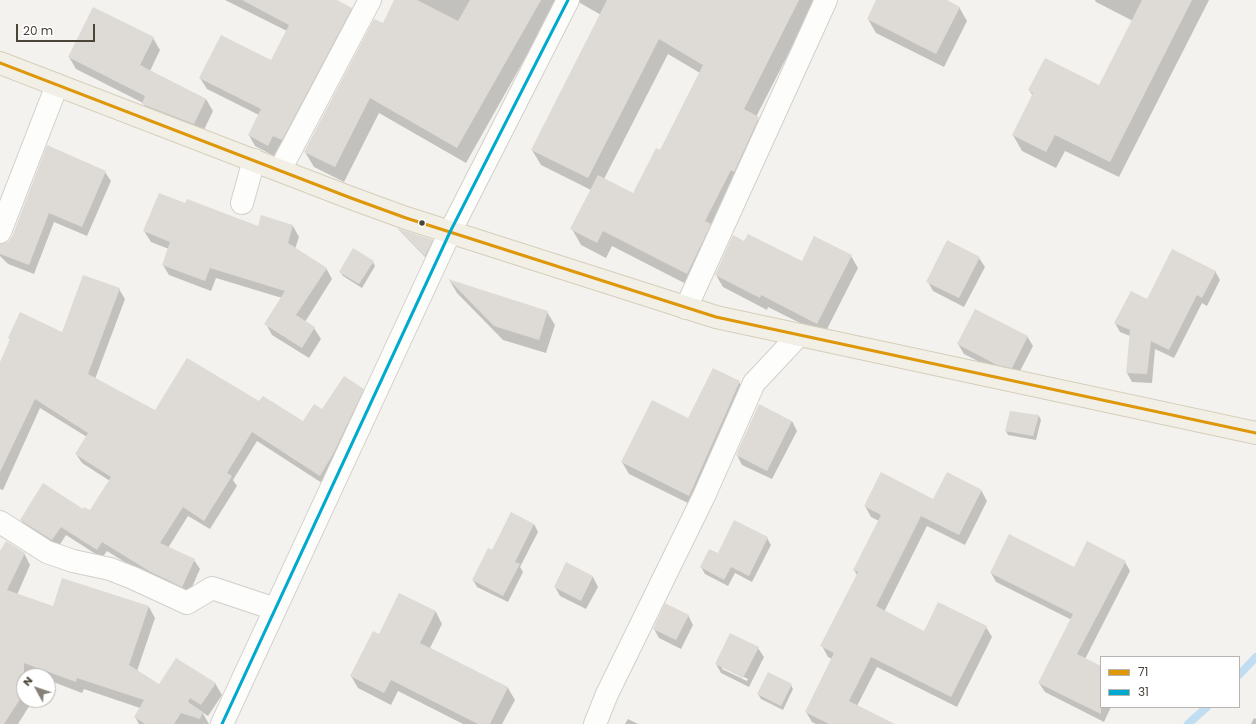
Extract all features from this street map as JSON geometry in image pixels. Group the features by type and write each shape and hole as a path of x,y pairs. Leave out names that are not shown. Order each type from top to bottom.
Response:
{"main road":[{"path":"0,63 358,201 716,318 1256,433"}],"street":[{"path":"280,170 370,0"},
{"path":"222,724 450,232 568,0"},
{"path":"686,308 826,0"},
{"path":"0,232 57,85"},
{"path":"242,203 254,160"},
{"path":"595,724 607,694 704,496 754,383 799,335"},
{"path":"0,522 47,552 73,561 110,569 187,603 212,588 275,609"}],"building":[{"path":"242,0 337,0 352,8 282,140 273,136 268,146 248,135 261,109 199,78 221,35 271,60 289,25"},
{"path":"394,0 417,0 458,21 470,0 541,0 457,148 370,98 335,167 304,152 374,19 383,23"},
{"path":"607,0 799,0 744,109 759,117 734,172 731,170 705,221 711,224 687,274 603,231 597,243 570,229 598,175 633,193 656,148 660,150 703,65 659,39 588,178 531,150"},
{"path":"876,0 947,0 960,7 936,54 867,19"},
{"path":"1142,0 1192,0 1110,162 1055,135 1046,152 1012,135 1033,93 1028,90 1045,58 1099,85"},
{"path":"93,7 154,37 140,65 206,99 194,124 142,104 145,96 68,57"},
{"path":"47,145 106,171 82,227 49,213 29,265 0,254 0,244 8,242 12,237"},
{"path":"159,193 185,203 187,199 258,226 261,215 293,225 288,243 327,268 296,315 315,327 302,348 264,324 285,291 210,268 205,281 162,265 170,242 143,231"},
{"path":"397,228 433,240 425,256"},
{"path":"748,234 802,261 814,236 852,255 817,324 761,295 760,298 715,275 733,235 744,241"},
{"path":"947,240 980,257 959,298 926,282"},
{"path":"353,248 374,261 359,284 339,272"},
{"path":"1172,249 1216,271 1202,298 1197,295 1169,350 1151,341 1147,374 1126,373 1130,330 1114,323 1131,291 1147,299"},
{"path":"83,275 120,288 88,374 155,410 187,358 259,401 263,396 303,421 314,404 322,409 344,376 364,389 333,454 320,476 252,432 227,473 232,476 204,521 183,507 160,543 195,559 182,587 149,571 102,542 97,550 61,527 52,540 20,520 43,483 83,509 84,507 90,510 111,477 75,454 88,433 35,399 0,472 0,362 10,339 8,338 20,312 62,332"},
{"path":"448,279 548,311 539,340 494,326"},
{"path":"975,309 1028,336 1012,368 997,365 957,344"},
{"path":"713,368 740,381 689,496 621,462 652,400 688,418"},
{"path":"759,404 792,421 767,471 736,455"},
{"path":"1010,411 1039,415 1033,436 1005,431"},
{"path":"881,472 933,499 947,472 982,490 959,535 921,516 876,606 924,631 938,602 987,626 951,697 871,657 849,701 895,724 829,724 805,712 834,653 820,646 858,572 853,570 881,515 864,506"},
{"path":"511,512 534,524 515,562 520,564 503,596 472,580 488,548 492,550"},
{"path":"734,520 768,537 749,576 731,567 724,580 700,567 709,549 718,553"},
{"path":"1009,534 1074,567 1087,541 1126,561 1077,654 1100,666 1101,714 1038,683 1073,614 990,573"},
{"path":"6,541 25,553 7,590 53,606 62,578 149,606 129,665 159,684 176,658 216,683 201,705 190,698 188,702 203,712 200,719 181,713 174,724 145,724 134,717 144,700 77,678 76,682 56,675 56,668 38,668 24,663 24,668 16,668 16,705 4,724 0,724 0,551"},
{"path":"566,562 593,576 581,601 554,587"},
{"path":"399,593 436,611 420,643 508,687 490,724 478,724 391,680 384,693 350,676 373,631 379,634"},
{"path":"665,603 689,615 676,640 653,629"},
{"path":"730,633 759,647 743,678 715,664"},
{"path":"768,672 792,684 781,706 757,694"}],"waterway":[{"path":"1240,674 1256,657"},
{"path":"1188,724 1206,708"}],"transit line":[{"name":"31","path":"222,724 450,232 568,0"},
{"name":"71","path":"0,63 406,218 716,317 1256,433"}]}
